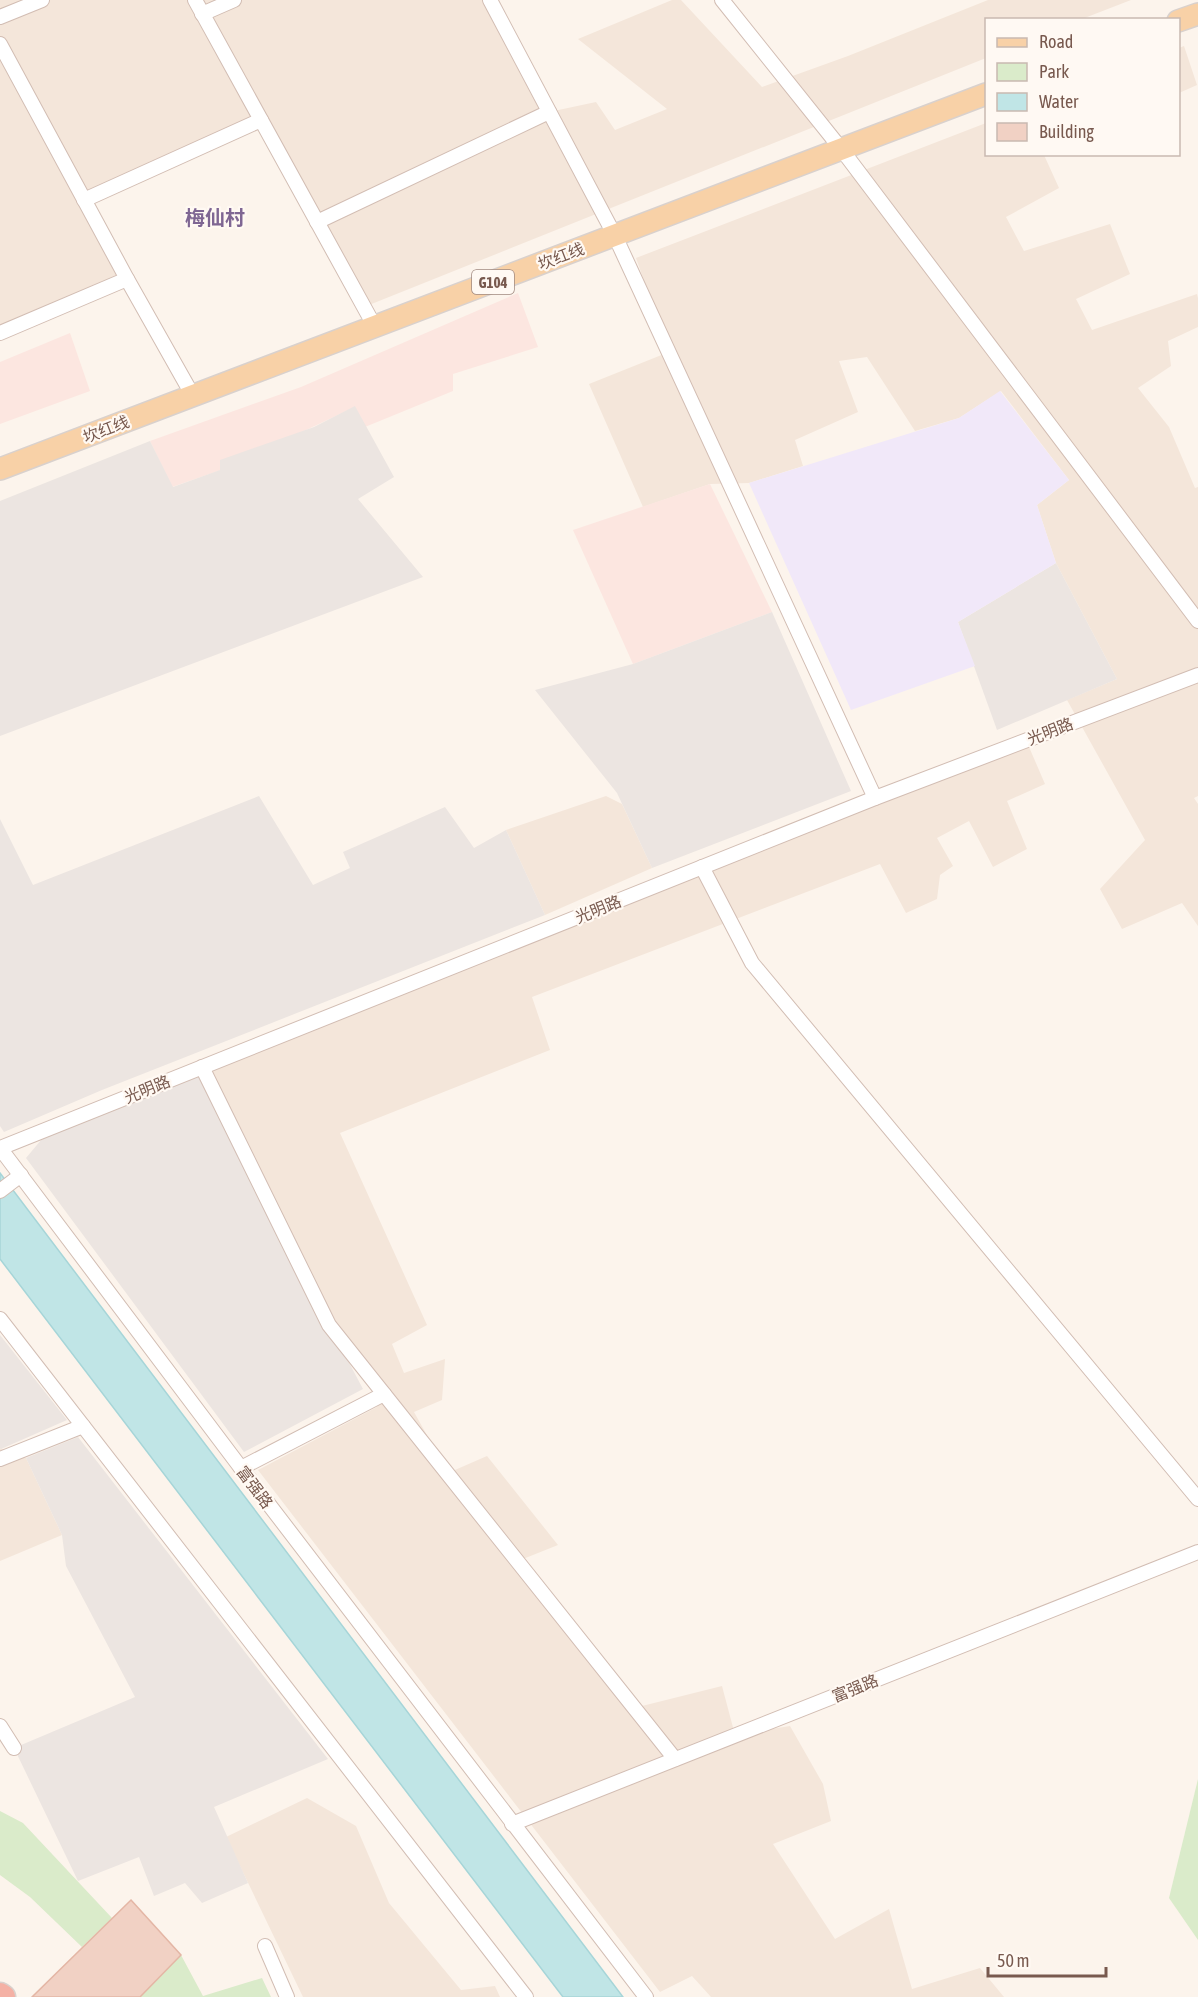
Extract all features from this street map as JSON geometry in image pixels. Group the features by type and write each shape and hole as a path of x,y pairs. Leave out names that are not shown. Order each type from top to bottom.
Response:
{"main road":[{"path":"1180,21 1198,14"},
{"name":"坎红线","path":"0,469 985,95"}],"street":[{"path":"0,17 42,0"},
{"path":"195,0 375,327"},
{"path":"202,14 234,0"},
{"path":"490,0 615,236 875,798"},
{"path":"722,0 842,150 1198,621"},
{"path":"0,44 193,396"},
{"path":"317,222 549,112"},
{"path":"84,200 261,120"},
{"path":"0,333 127,279"},
{"name":"光明路","path":"0,1148 875,798 1198,675"},
{"path":"702,867 752,963 1198,1499"},
{"path":"202,1067 329,1325 675,1759"},
{"name":"富强路","path":"0,1148 17,1178 646,1997"},
{"path":"0,1191 17,1178"},
{"path":"0,1319 526,1997"},
{"path":"240,1468 384,1394"},
{"path":"0,1459 83,1426"},
{"name":"富强路","path":"512,1824 1198,1552"},
{"path":"0,1726 14,1748"},
{"path":"265,1946 287,1997"}],"shaded area":[{"path":"0,0 490,0 549,112 596,102 615,130 667,109 578,39 672,0 681,0 762,87 848,56 988,0 1131,0 1085,18 985,18 985,58 364,307 261,121 85,200 127,279 0,333"},
{"path":"1184,46 1197,85 1180,93 1180,48"},
{"path":"985,123 985,156 1044,156 1059,188 1006,217 1024,251 1110,224 1130,274 1076,299 1092,330 1197,294 1198,327 1168,341 1171,366 1138,388 1169,427 1195,488 1198,487 1198,796 1194,798 1198,804 1198,926 1182,903 1122,929 1100,889 1145,840 1067,700 1117,679 1056,563 1037,505 1069,480 1001,391 959,418 915,431 867,357 839,361 858,412 795,440 803,466 749,483 710,484 643,507 589,384 669,352 636,258"},
{"path":"518,293 538,347 453,374 453,391 365,427 355,407 221,470 172,487 150,441 301,387"},
{"path":"70,333 90,391 0,424 0,362"},
{"path":"1000,391 1069,480 1037,505 1056,563 958,622 975,666 851,710 749,483 959,418"},
{"path":"355,406 394,477 358,499 423,577 0,736 0,501 150,441 173,487 220,470 220,460 314,427"},
{"path":"710,484 772,612 633,664 573,530"},
{"path":"1056,563 1117,679 997,730 958,622"},
{"path":"772,612 851,791 652,868 617,793 535,690 633,664"},
{"path":"1026,740 1045,784 1007,801 1027,849 993,867 969,821 937,838 953,866 940,875 937,899 906,913 880,864 532,997 550,1050 340,1133 427,1325 392,1344 404,1373 445,1359 442,1400 414,1412 448,1473 487,1456 558,1545 518,1561 634,1708 722,1686 735,1735 790,1726 823,1784 831,1821 773,1844 835,1939 889,1909 912,1989 980,1968 1004,1997 711,1997 692,1976 660,1992 258,1470 377,1407 384,1394 329,1325 202,1067"},
{"path":"259,796 313,885 350,868 343,852 445,807 474,848 506,830 545,915 102,1090 4,1132 0,1126 0,819 33,885"},
{"path":"606,796 622,804 652,868 545,915 506,830"},
{"path":"202,1067 249,1174 363,1389 244,1452 26,1158 52,1127"},
{"path":"0,1335 67,1420 1,1449 0,1448"},
{"path":"78,1437 328,1759 214,1807 248,1883 202,1903 185,1883 154,1896 139,1857 78,1881 14,1748 135,1697 66,1566 62,1535 26,1458"},
{"path":"0,1448 26,1458 62,1535 0,1561"},
{"path":"307,1798 356,1826 389,1903 461,1990 495,1986 500,1997 303,1997 226,1837"}],"green space":[{"path":"1198,1779 1198,1940 1169,1898"},
{"path":"0,1811 23,1823 112,1918 82,1947 30,1897 0,1875"},
{"path":"181,1955 203,1996 262,1978 271,1997 140,1997"}],"water":[{"path":"0,1173 623,1997 563,1997 0,1259"}],"building":[{"path":"131,1900 181,1955 140,1997 32,1997"}],"district":[{"name":"梅仙村","path":"215,217"}]}
